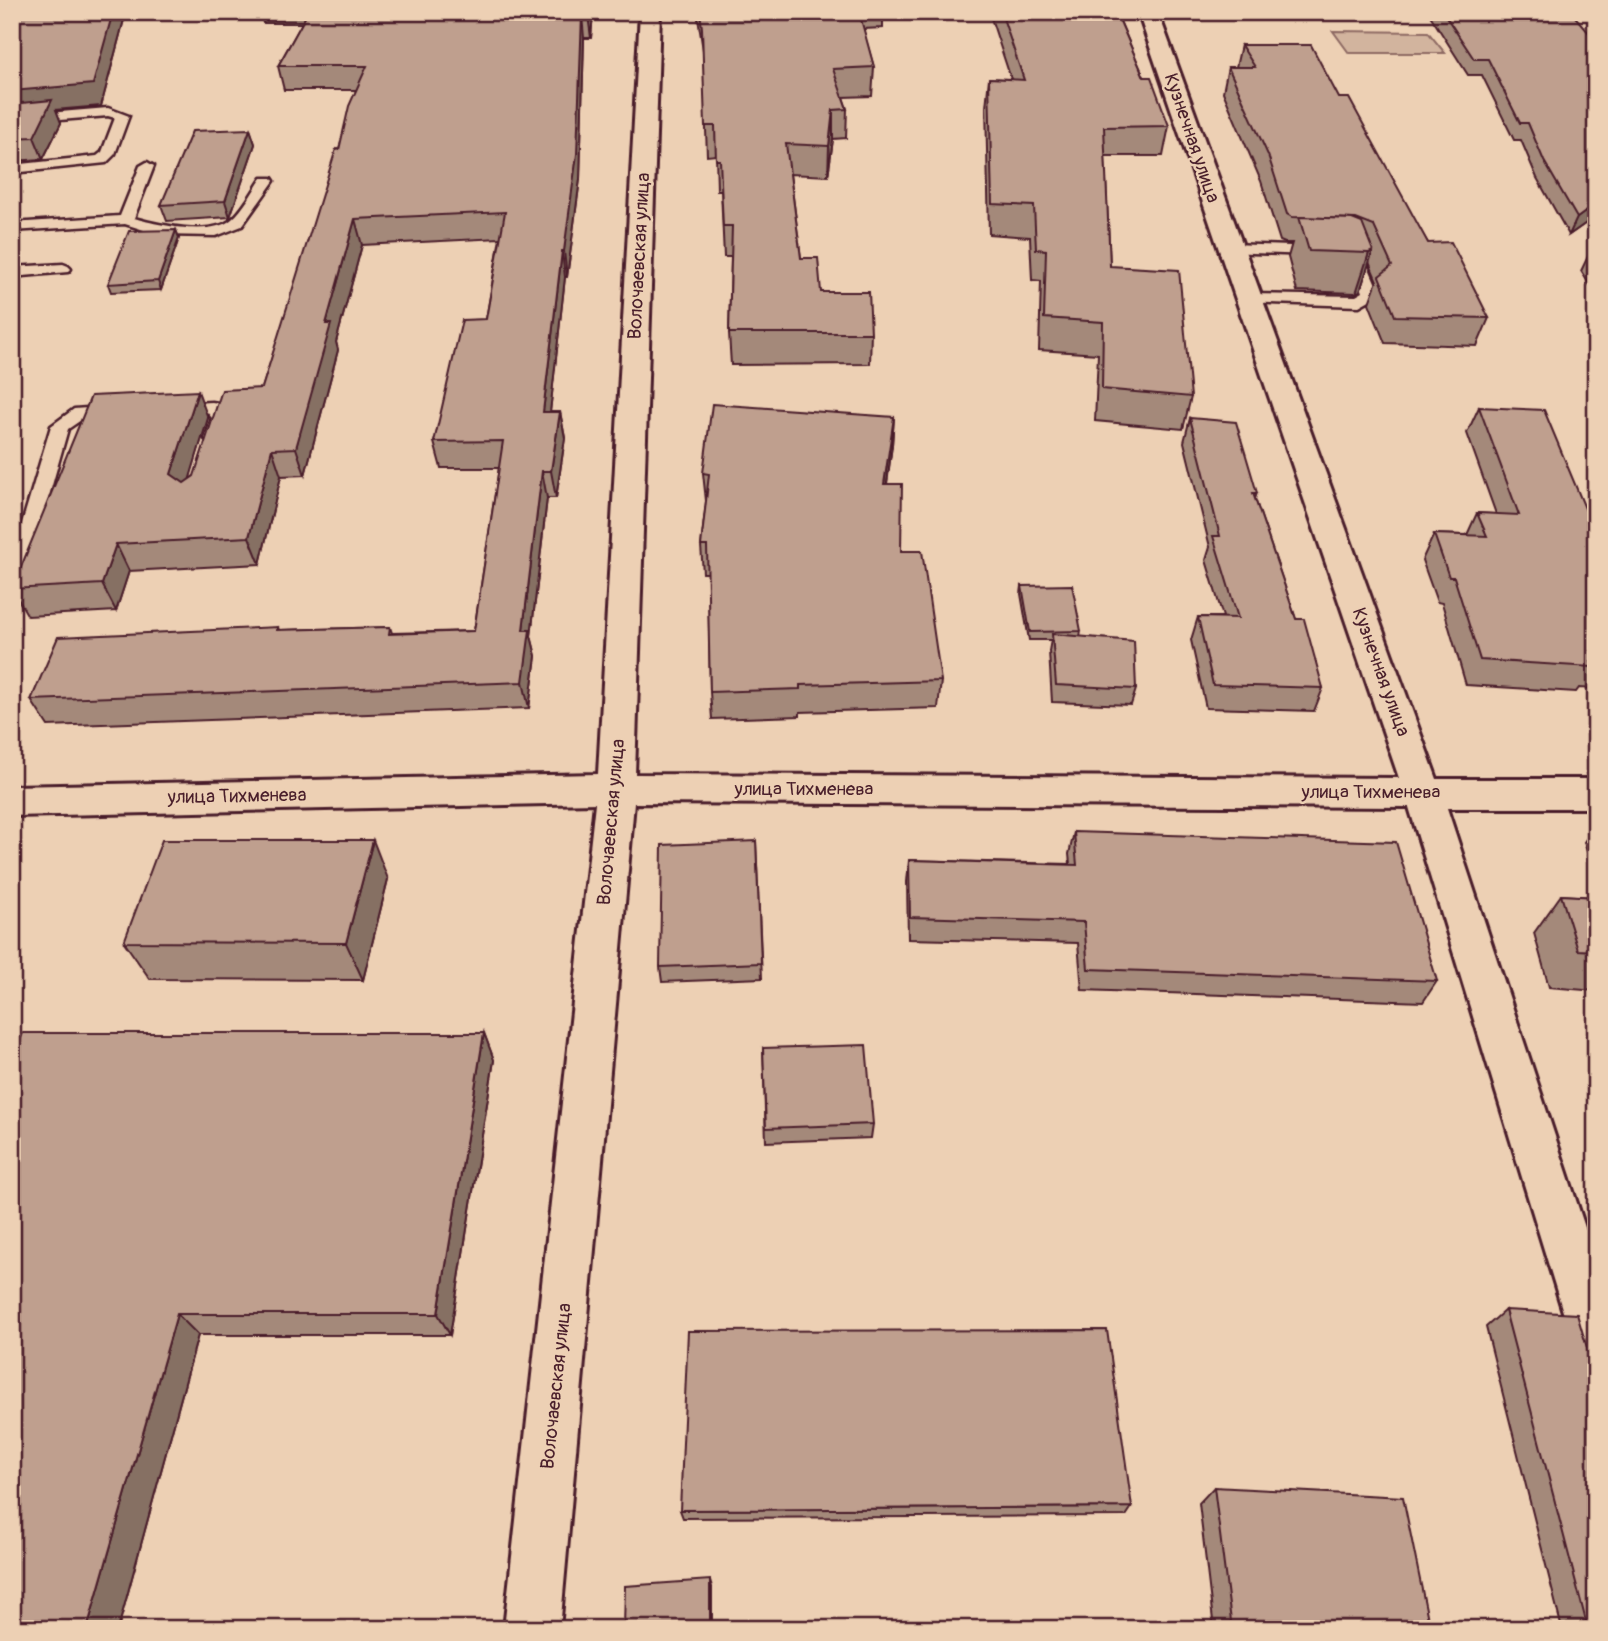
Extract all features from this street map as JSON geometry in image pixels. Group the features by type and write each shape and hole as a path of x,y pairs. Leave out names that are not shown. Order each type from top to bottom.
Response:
{"street":[{"name":"Волочаевская улица","path":"532,1629 616,788 650,12"},
{"name":"Кузнечная улица","path":"1148,12 1423,792 1596,1338"},
{"name":"улица Тихменева","path":"12,801 616,788 1596,794"}],"lane":[{"path":"12,120 108,112 122,117 108,154 101,160 12,169"},
{"path":"126,219 147,166"},
{"path":"12,227 126,219 160,230 216,232 237,223 267,181"},
{"path":"1230,249 1342,251 1357,257 1372,294 1359,301 1248,299"},
{"path":"12,272 62,269"},
{"path":"159,409 212,407 221,417 209,453"},
{"path":"12,591 60,425 80,413 133,410"}],"shaded area":[{"path":"1333,31 1428,32 1445,53 1349,53"}],"building":[{"path":"12,12 113,12 93,84 12,91"},
{"path":"308,12 588,12 588,15 582,15 577,154 562,251 543,412 560,412 551,471 542,471 523,630 530,630 523,682 31,700 58,637 278,627 277,630 390,627 389,634 474,631 503,441 434,442 462,320 486,319 505,212 355,219 326,324 331,324 296,448 272,449 249,537 116,544 102,584 12,589 91,396 198,391 171,474 184,483 194,476 222,390 262,388 336,149 339,150 349,106 367,66 278,66"},
{"path":"700,12 859,12 874,67 833,69 847,109 833,110 829,146 786,144 801,258 818,258 821,292 869,292 871,333 729,333 732,226 723,226 720,160 716,160 715,126 705,126"},
{"path":"1001,12 1116,12 1144,77 1151,77 1169,126 1104,127 1110,266 1179,270 1191,397 1102,389 1103,322 1044,318 1046,250 1036,249 1034,206 992,204 989,78 1024,80"},
{"path":"1443,12 1571,12 1596,41 1596,204 1577,218 1544,161 1528,123 1520,123 1488,59 1474,59"},
{"path":"1241,45 1311,45 1339,98 1349,98 1428,243 1451,242 1489,318 1395,316 1379,276 1392,266 1374,226 1356,219 1292,217 1287,214 1268,155 1228,67 1255,67"},
{"path":"52,100 34,137 12,138 12,104"},
{"path":"250,129 225,201 161,205 192,131"},
{"path":"1299,217 1352,219 1362,223 1373,251 1309,251"},
{"path":"176,230 158,281 108,284 129,231"},
{"path":"712,404 894,417 884,484 902,484 901,551 922,551 941,681 800,685 800,689 710,692 707,546 701,546 709,474 703,473"},
{"path":"1479,407 1544,410 1596,530 1596,662 1591,662 1592,667 1480,660 1454,577 1449,577 1434,534 1487,536 1477,513 1519,515"},
{"path":"1190,418 1236,422 1257,493 1253,493 1296,619 1304,619 1323,688 1213,685 1198,617 1238,618 1213,536 1220,536"},
{"path":"1072,585 1081,631 1030,632 1022,586"},
{"path":"1052,634 1134,641 1136,689 1056,685"},
{"path":"1074,832 1396,842 1437,981 1088,969 1084,922 910,917 909,860 1077,865"},
{"path":"162,840 373,840 346,943 124,942"},
{"path":"756,841 761,963 660,967 662,845"},
{"path":"1561,895 1596,897 1596,951 1578,950"},
{"path":"23,1033 484,1033 438,1314 177,1314 87,1629 12,1629 12,1059"},
{"path":"866,1045 873,1124 766,1128 763,1048"},
{"path":"1505,1310 1577,1314 1596,1378 1596,1629 1588,1629"},
{"path":"1107,1330 1132,1507 680,1510 688,1331"},
{"path":"1214,1487 1403,1497 1430,1629 1232,1629"},
{"path":"710,1580 710,1629 624,1629 625,1586"}]}
